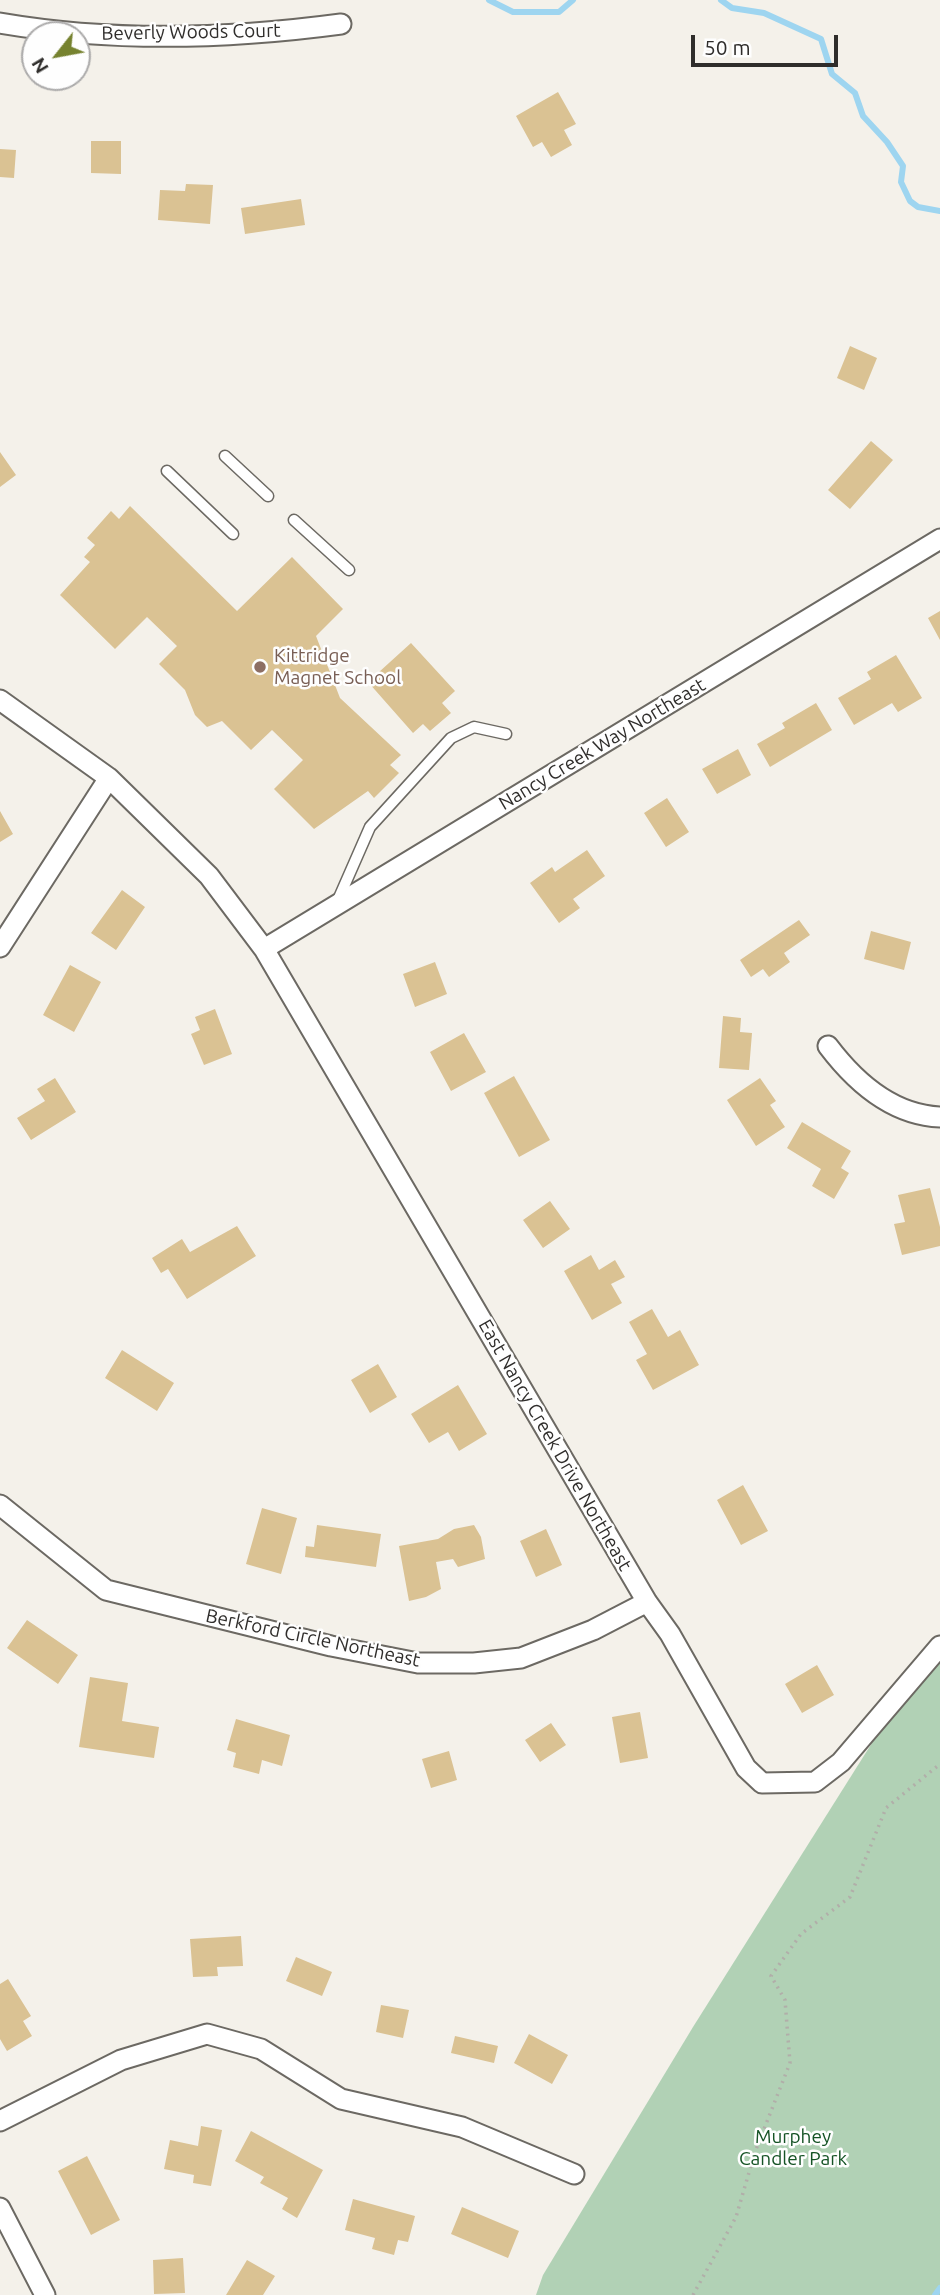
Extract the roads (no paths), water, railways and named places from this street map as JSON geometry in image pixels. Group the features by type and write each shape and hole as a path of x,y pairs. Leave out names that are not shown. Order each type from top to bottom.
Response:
{"street":[{"name":"Beverly Woods Court","path":"0,23 39,30 137,35 286,32 341,24"},
{"name":"Nancy Creek Way Northeast","path":"264,949 940,539"},
{"path":"0,700 109,778 0,947"},
{"name":"East Nancy Creek Drive Northeast","path":"109,778 209,876 264,949 647,1602 670,1634 746,1768 762,1783 815,1782 841,1762 940,1646"},
{"path":"828,1046 851,1076 899,1109 917,1116 940,1117"},
{"name":"Berkford Circle Northeast","path":"0,1505 106,1590 331,1646 418,1663 474,1663 521,1658 593,1630 647,1602"},
{"path":"0,2121 121,2060 207,2034 261,2049 341,2099 462,2127 574,2174"},
{"path":"0,2208 45,2295"}],"lane":[{"path":"225,456 268,496"},
{"path":"167,471 233,534"},
{"path":"294,520 349,569"},
{"path":"333,908 370,827 450,738 474,727 494,729 506,734"}],"waterway":[{"path":"489,0 513,12 559,12 573,0"},
{"path":"721,0 732,8 764,13 821,39 832,74 855,93 863,116 887,142 903,166 901,182 910,201 918,207 940,211"},
{"path":"935,2295 940,2288"}],"place":[{"name":"Kittridge Magnet School","path":"260,667"}],"park label":[{"name":"Murphey Candler Park","path":"793,2148"}]}
